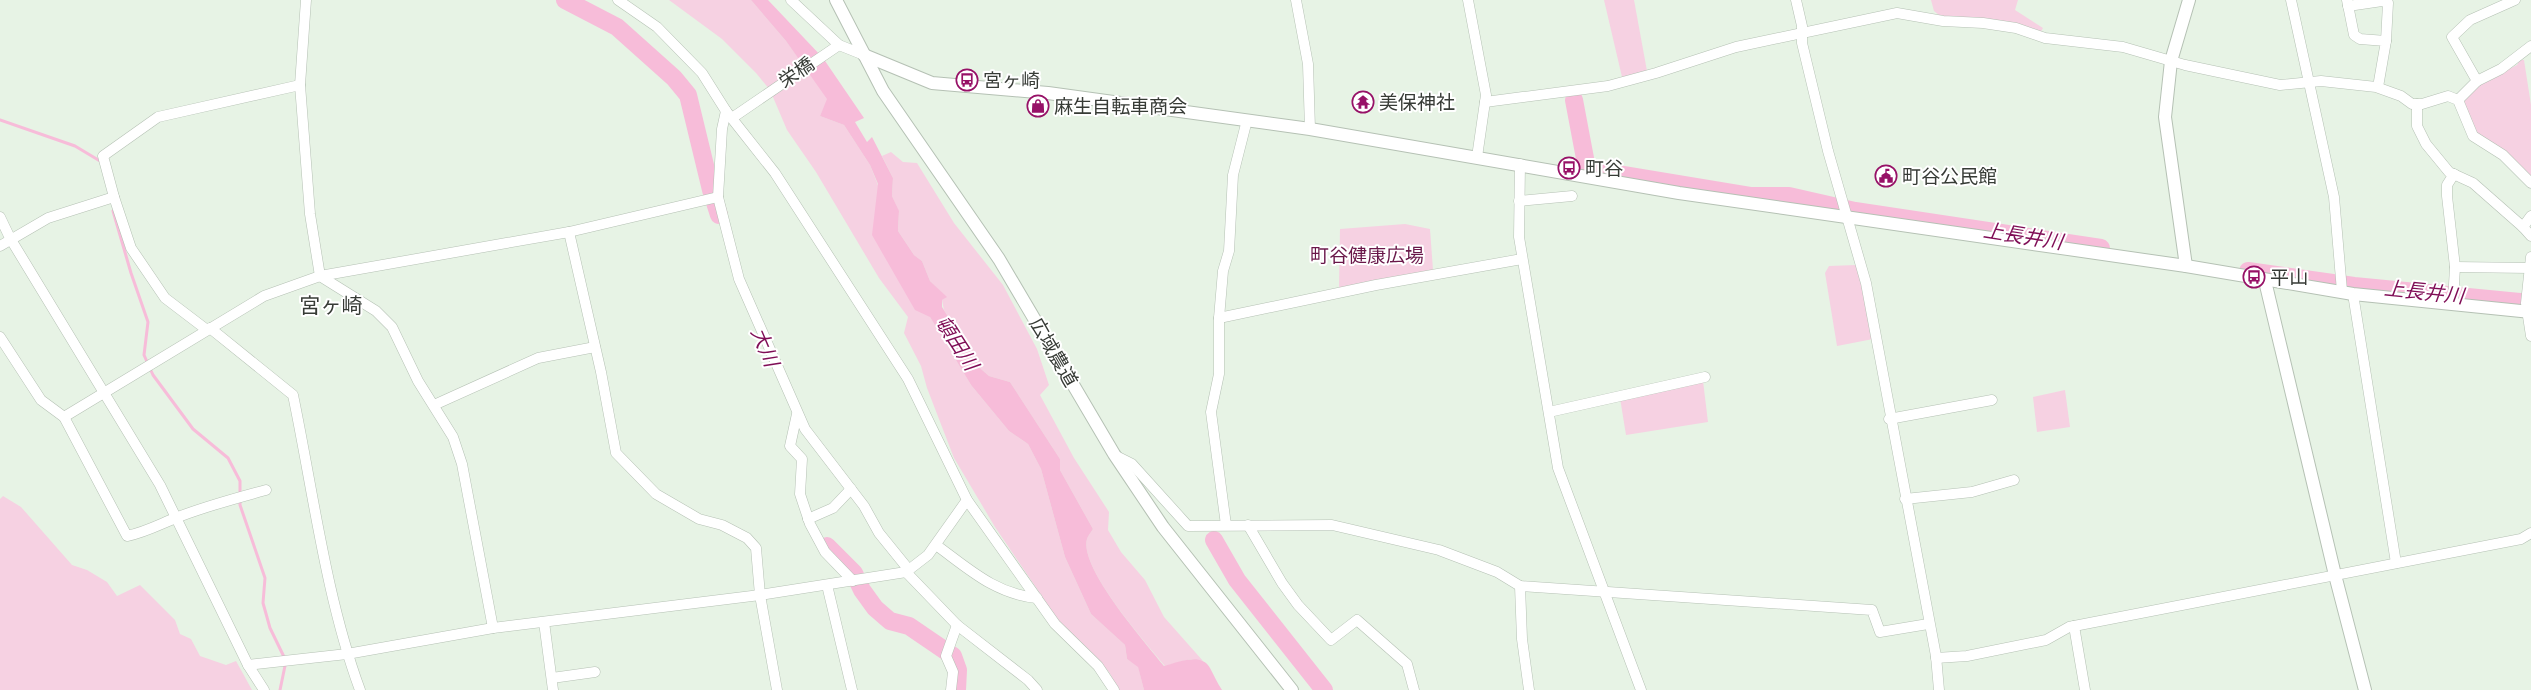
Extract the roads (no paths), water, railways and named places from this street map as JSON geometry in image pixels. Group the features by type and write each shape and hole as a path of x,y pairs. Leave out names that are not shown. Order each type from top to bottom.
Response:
{"street":[{"path":"306,0 300,85 310,214 320,276 376,310 392,326 418,381 452,437 462,464 493,628"},
{"path":"618,0 657,27 702,73 729,114 775,173 809,222 908,378 968,500 1055,624 1098,666 1114,690"},
{"path":"791,0 839,45 932,82 1048,93 1310,129 1679,193 2186,266 2266,281 2347,292 2529,311"},
{"name":"広域農道","path":"836,0 883,91 999,259 1114,454 1163,527 1292,690"},
{"path":"1296,0 1308,64 1310,129"},
{"path":"1468,0 1486,95 1477,157"},
{"path":"1796,0 1828,151 1866,283 1889,419 1936,658 1939,690"},
{"path":"2186,266 2166,136 2166,99 2171,61 2189,0"},
{"path":"2291,0 2334,197 2347,292 2396,563"},
{"path":"2378,87 2386,41 2388,3 2382,0 2348,3 2354,35 2360,40 2386,41"},
{"path":"2477,81 2452,37 2470,20 2496,4 2515,0"},
{"path":"1485,102 1608,86 1656,73 1736,47 1897,13 1943,21 1983,23 2016,28 2045,38 2123,47 2144,51 2171,61 2280,85 2321,81 2378,87 2417,104 2448,96 2458,100 2473,136 2504,155 2531,184"},
{"name":"栄橋","path":"729,114 839,45"},
{"path":"2458,100 2477,81 2501,68 2531,46"},
{"path":"300,85 158,117 103,156 131,248 165,298 293,395 346,654 360,690"},
{"path":"2417,104 2417,126 2426,144 2449,172 2473,183 2531,236"},
{"path":"729,114 722,129 718,197 739,280 805,429 826,459 864,506 879,533 907,571 957,625 1028,680 1037,690"},
{"path":"1226,525 1211,412 1220,374 1219,318 1223,271 1229,251 1233,175 1247,120"},
{"path":"1520,164 1519,236 1558,468 1641,690"},
{"path":"2453,302 2455,268 2447,196 2448,185 2454,174"},
{"path":"1519,201 1572,196"},
{"path":"0,246 10,238 48,218 114,197"},
{"path":"64,417 105,394 264,296 320,276 569,232 718,197"},
{"path":"2523,227 2531,216"},
{"path":"0,217 10,238 160,486 248,665 264,690"},
{"path":"569,232 596,347 616,453 656,494 699,519 722,525 747,538 756,548 760,595 777,690"},
{"path":"2531,257 2529,311 2531,336"},
{"path":"1219,318 1376,285 1522,259"},
{"path":"2455,268 2530,268"},
{"path":"2266,281 2335,575 2365,690"},
{"path":"1,340 41,400 64,417 128,536 147,532 176,518 218,503 266,490"},
{"path":"434,405 538,358 596,347"},
{"path":"1549,412 1705,377"},
{"path":"1889,419 1992,400"},
{"path":"797,414 790,446 802,459 800,494 808,519 825,552 853,581"},
{"path":"1114,454 1132,464 1188,526 1332,525 1439,550 1497,572 1520,586 1872,610 1880,632 1928,624"},
{"path":"1904,499 1972,492 2014,480"},
{"path":"808,519 833,508 851,489"},
{"path":"248,665 346,654 493,628 760,595 907,571 928,555 968,500"},
{"path":"1248,525 1282,583 1298,605 1330,640 1357,620 1407,664 1414,690"},
{"path":"1936,658 1967,656 2046,640 2060,630 2074,626 2521,538 2531,533"},
{"path":"936,545 977,578 1018,596 1037,598"},
{"path":"828,585 852,690"},
{"path":"1520,586 1522,639 1529,690"},
{"path":"544,622 553,690"},
{"path":"951,690 952,672 946,656 957,625"},
{"path":"2074,626 2086,690"},
{"path":"552,678 595,672"}],"water":[{"name":"頓田川","path":"751,0 768,0 823,58 864,118 855,122 867,142 872,137 893,178 892,196 899,211 898,231 914,255 922,261 930,281 947,297 942,300 942,307 981,369 989,376 1010,382 1060,459 1060,470 1093,529 1087,539 1087,552 1103,586 1164,666 1195,659 1201,660 1210,668 1222,690 1144,690 1138,667 1127,659 1125,645 1091,614 1065,557 1041,469 1028,444 1009,431 971,385 930,317 915,310 872,235 878,184 870,165 844,125 820,116 827,99 786,41"}],"waterway":[{"name":"大川","path":"565,0 617,27 674,78 688,95 719,215"},
{"name":"上長井川","path":"1574,100 1587,169 1750,196 1789,196 1855,211 2101,248"},
{"path":"0,120 75,146 100,161"},
{"path":"113,211 148,322 144,355 153,375 193,429 228,458 240,481 240,505 265,578 263,603 270,628 286,661 280,690"},
{"name":"上長井川","path":"2248,271 2354,286 2531,303"},
{"path":"1214,540 1237,580 1324,690"},
{"name":"大川","path":"827,546 854,573 862,590 875,608 890,621 909,626 953,656 958,670 957,690"}],"place":[{"name":"宮ヶ崎","path":"967,80"},
{"name":"美保神社","path":"1363,102"},
{"name":"麻生自転車商会","path":"1038,106"},
{"name":"町谷","path":"1569,168"},
{"name":"町谷公民館","path":"1886,176"},
{"name":"平山","path":"2254,277"}],"district":[{"name":"宮ヶ崎","path":"331,306"}],"park label":[{"name":"町谷健康広場","path":"1367,255"}]}
